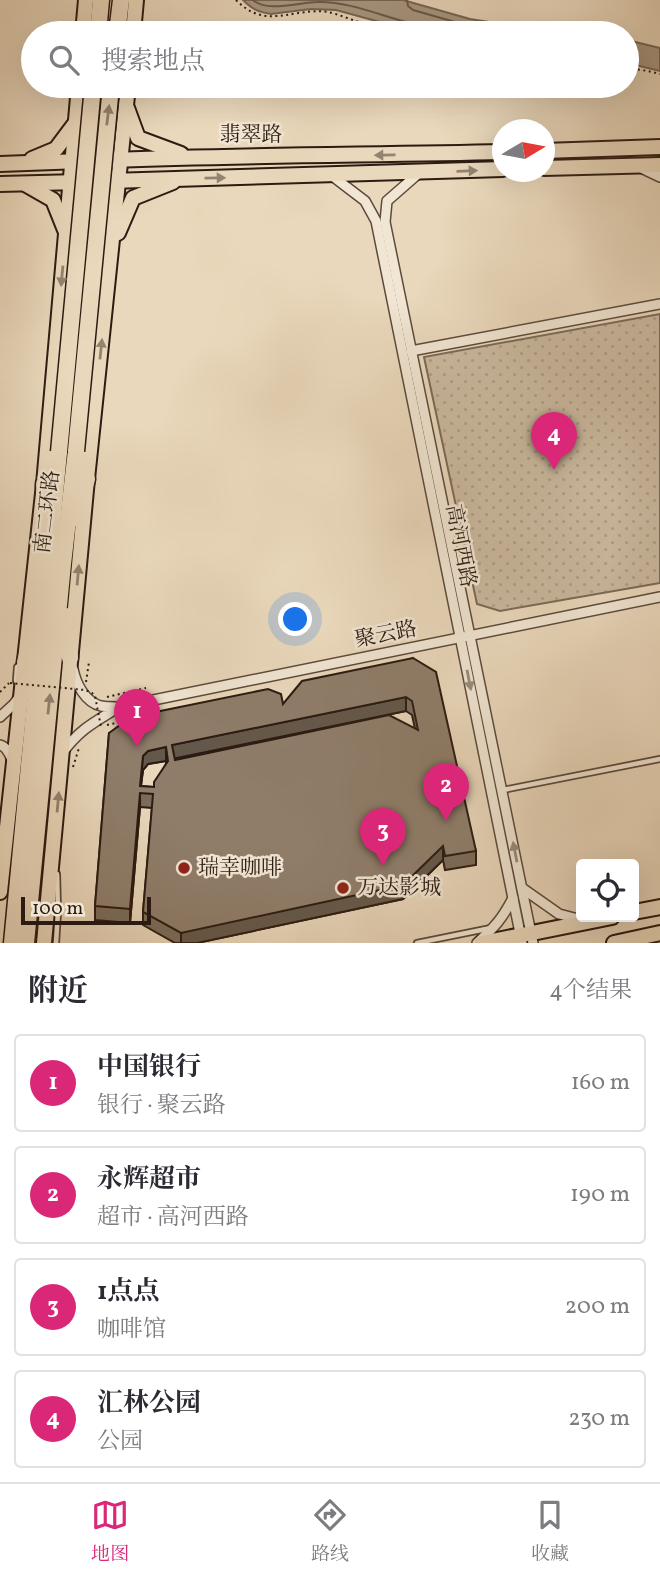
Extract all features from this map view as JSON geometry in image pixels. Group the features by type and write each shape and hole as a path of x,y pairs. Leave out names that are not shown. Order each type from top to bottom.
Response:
{"highway":[{"path":"99,21 101,0"},
{"path":"118,21 121,0"},
{"name":"南二环路","path":"26,943 42,771 55,575 59,452 92,98"},
{"name":"南二环路","path":"12,943 55,575 76,451 110,98"},
{"path":"25,662 87,480"},
{"path":"44,484 55,575 70,658"}],"main road":[{"path":"84,21 86,0"},
{"path":"134,21 136,0"},
{"path":"0,892 11,759 25,662 44,484 78,98"},
{"path":"44,943 87,480 127,98"},
{"path":"126,104 138,138 189,157"},
{"path":"21,164 57,149 75,124"},
{"path":"555,150 660,147"},
{"name":"翡翠路","path":"0,164 189,157 492,152"},
{"path":"555,168 660,164"},
{"name":"翡翠路","path":"0,184 492,169"},
{"path":"112,248 134,198 181,179"},
{"path":"24,183 53,200 66,232"},
{"path":"639,911 660,907"},
{"path":"479,943 526,938 587,922"},
{"path":"614,943 660,933"}],"street":[{"path":"634,165 660,177"},
{"name":"高河西路","path":"419,172 387,201 385,222 522,888 526,938"},
{"name":"高河西路","path":"331,175 365,201 376,221 513,898 526,938"},
{"path":"411,351 660,304"},
{"name":"聚云路","path":"119,707 660,597"},
{"path":"70,658 75,680 88,700 99,706 119,707"},
{"path":"0,717 18,699"},
{"path":"62,753 88,725 119,707"},
{"path":"0,745 11,759"},
{"path":"522,888 559,914 576,919"},
{"path":"479,943 502,918 513,898"}],"lane":[{"path":"12,716 18,699"},
{"path":"0,843 11,759 11,728"},
{"path":"502,791 660,759"},
{"path":"55,829 58,912 56,943"},
{"path":"417,943 495,927"}],"path":[{"path":"236,0 260,16 328,12 361,21"},
{"path":"639,70 660,74"},
{"path":"85,690 89,662"},
{"path":"0,692 10,683 85,690 95,696 101,727 133,719"},
{"path":"108,697 146,688"},
{"path":"73,767 82,742"}],"shaded area":[{"path":"660,314 660,583 500,611 477,604 424,357"}],"water":[{"path":"243,0 403,0 483,21 376,21 336,10 311,9 271,14 249,6"},
{"path":"639,43 660,48 660,71 639,66"}],"building":[{"path":"413,658 436,672 476,851 445,856 443,846 403,885 181,933 143,912 153,794 140,793 130,909 95,906 109,733 131,717 268,689 281,694 283,704 302,681","holes":["406,697 412,701 418,730 389,715 175,760 172,745","166,747 168,761 154,782 154,787 140,786 143,756 148,751"]}],"place":[{"name":"汇林公园","path":"554,470"},
{"name":"中国银行","path":"137,747"},
{"name":"永辉超市","path":"446,821"},
{"name":"1点点","path":"383,866"},
{"name":"瑞幸咖啡","path":"184,868"},
{"name":"万达影城","path":"343,888"}]}
